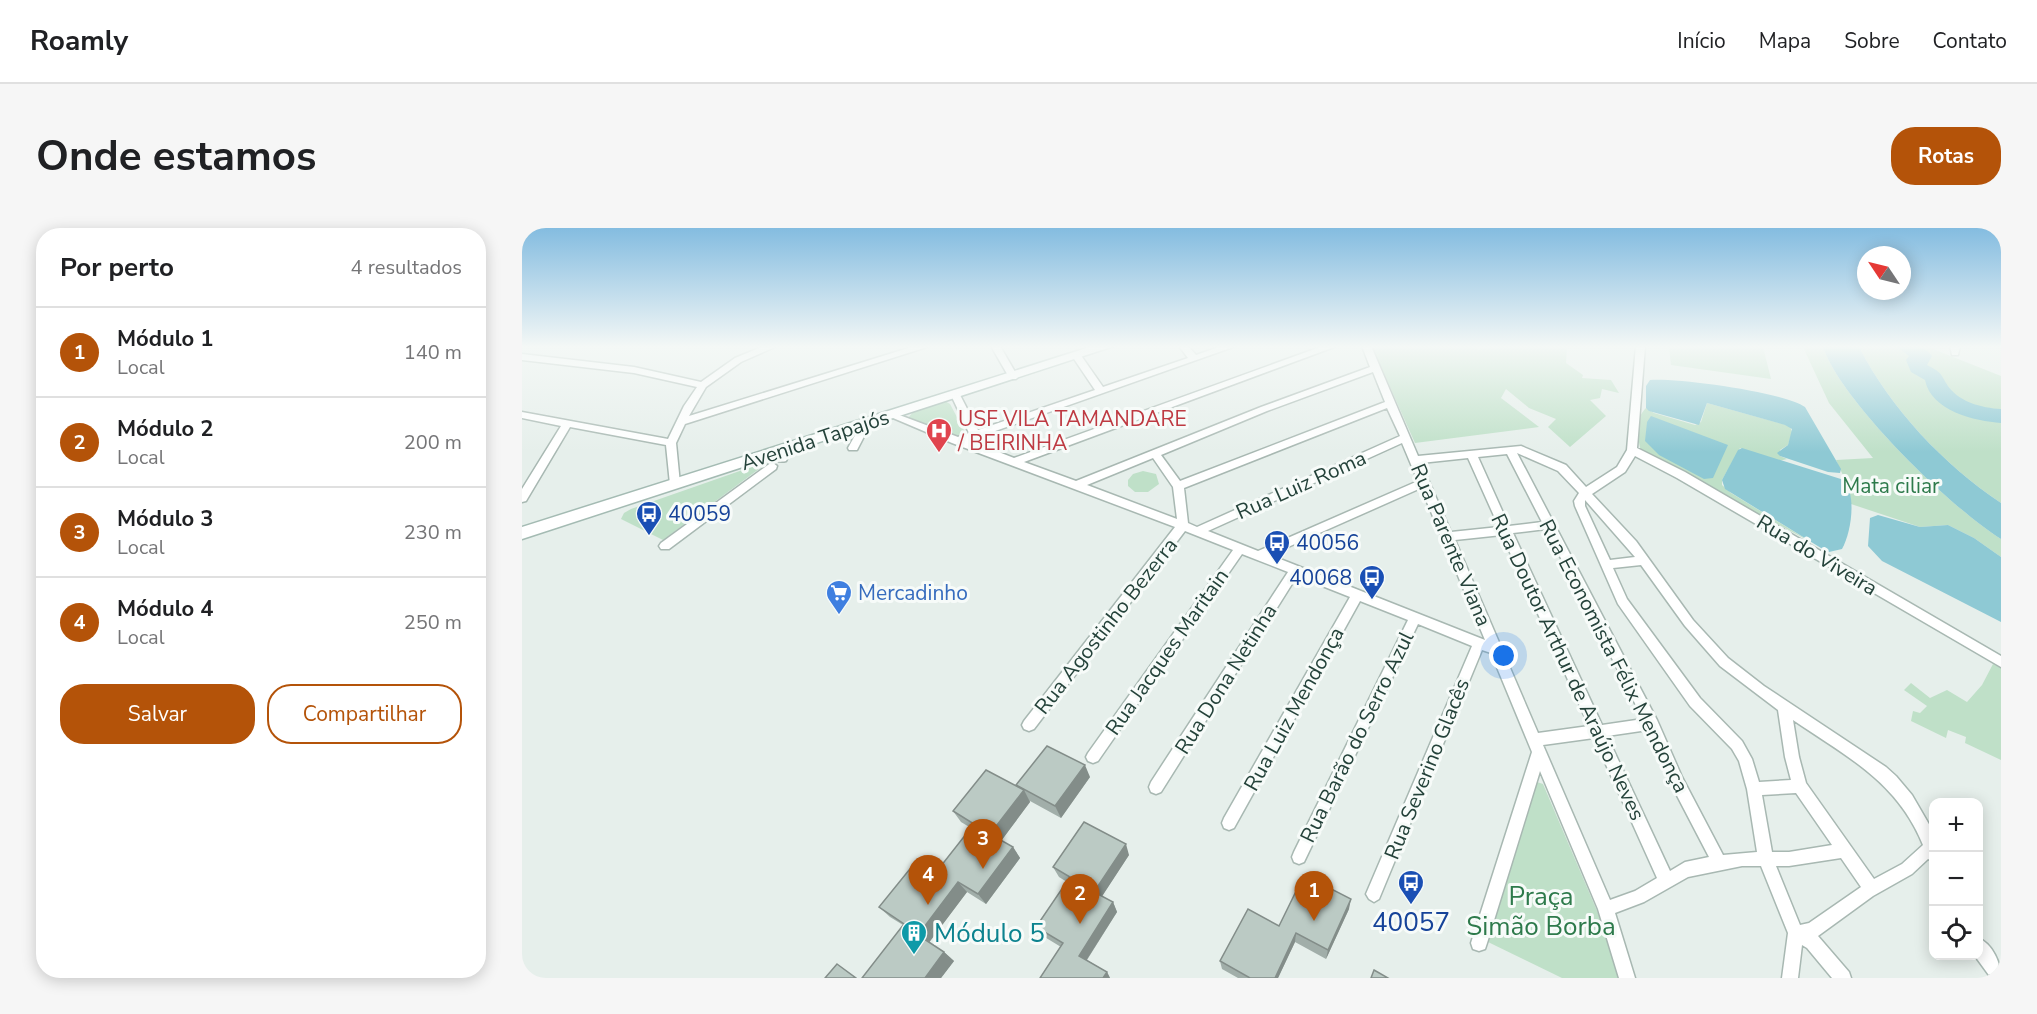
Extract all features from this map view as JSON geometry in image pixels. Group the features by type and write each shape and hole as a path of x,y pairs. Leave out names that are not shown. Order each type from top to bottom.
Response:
{"main road":[{"name":"Avenida Tapajós","path":"522,533 675,484 775,460 866,423 1001,381"}],"street":[{"path":"685,381 703,385"},
{"path":"675,484 671,443 703,385 709,381"},
{"path":"681,422 813,381"},
{"path":"1094,381 1101,392"},
{"path":"956,441 1132,381"},
{"path":"1013,462 1237,381"},
{"path":"1077,485 1343,381"},
{"name":"Rua Parente Viana","path":"1381,381 1606,909 1627,978"},
{"path":"1638,381 1632,450 1628,462 1616,476 1585,492 1579,501 1580,506 1622,601 1695,702 1737,745 1754,789 1766,860 1796,933 1790,978"},
{"path":"956,395 984,452"},
{"path":"1178,486 1390,403"},
{"path":"522,415 671,443"},
{"path":"891,416 1184,525 1496,650"},
{"path":"853,448 866,423"},
{"path":"522,498 567,424"},
{"name":"Rua Luiz Roma","path":"1197,531 1405,438"},
{"name":"Rua Economista Félix Mendonça","path":"1510,449 1652,724 1677,780 1719,862"},
{"path":"1416,459 1521,449 1562,468 1644,560 1689,623 1724,662 1784,707 1881,772 1898,787 1912,805 1929,844"},
{"name":"Rua do Viveira","path":"1632,450 1681,475 2001,662"},
{"path":"1155,454 1178,486 1184,525"},
{"name":"Rua Doutor Arthur de Araújo Neves","path":"1471,454 1666,880"},
{"path":"665,546 775,460"},
{"path":"1259,555 1425,482"},
{"name":"Rua Agostinho Bezerra","path":"1029,725 1184,525"},
{"path":"1448,537 1548,525"},
{"name":"Rua Jacques Maritain","path":"1093,757 1240,548"},
{"path":"1605,565 1644,560"},
{"name":"Rua Dona Netinha","path":"1156,787 1295,570"},
{"name":"Rua Luiz Mendonça","path":"1229,823 1357,595"},
{"name":"Rua Barão do Serro Azul","path":"1299,857 1415,618"},
{"name":"Rua Severino Glacês","path":"1374,894 1479,643"},
{"path":"1784,707 1792,757 1800,786 1872,889"},
{"path":"1479,943 1536,746 1599,731 1652,724"},
{"path":"1754,789 1800,786"},
{"path":"1606,909 1639,897 1685,870 1719,862 1789,859 1843,850"},
{"path":"1796,933 1812,931 1931,852"},
{"path":"1796,933 1813,942 1843,978"},
{"path":"1983,953 2001,978"}],"green space":[{"path":"1387,381 1612,381 1619,393 1602,389 1600,398 1590,400 1606,416 1570,447 1548,427 1556,419 1529,408 1506,389 1501,398 1539,427 1415,443"},
{"name":"Mata ciliar","path":"1819,381 1842,381 1874,423 1927,479 2001,539 2001,557 1974,538 1948,525 1920,527 1851,504 1847,484 1836,460 1873,458 1829,403"},
{"path":"1880,381 2001,381 2001,503 1939,453 1920,434"},
{"path":"945,401 950,404 966,434 957,437 907,419 915,410"},
{"path":"1707,403 1790,426 1792,432 1788,445 1780,450 1780,456 1787,459 1779,461 1740,448 1722,480 1722,485 1731,493 1811,542 1641,451 1639,423 1642,412 1646,408 1654,413 1695,425 1701,422"},
{"path":"771,460 663,540 621,519 624,513 631,509"},
{"path":"1143,471 1156,474 1159,484 1148,492 1135,492 1128,486 1128,480 1133,474"},
{"path":"1993,664 2001,668 2001,760 1965,743 1966,737 1948,730 1946,738 1911,721 1913,711 1920,713 1927,706 1904,690 1911,683 1930,698 1947,690 1967,702 1982,685"},
{"name":"Praça Simão Borba","path":"1532,783 1543,784 1612,946 1621,978 1562,978 1488,942 1484,937"}],"water":[{"path":"1649,381 1683,381 1754,391 1793,401 1805,407 1841,469 1840,473 1828,472 1780,456 1777,453 1788,445 1792,429 1785,425 1707,403 1699,425 1649,411 1646,408 1646,386"},
{"path":"1842,381 1880,381 1920,434 1959,471 2001,503 2001,539 1927,479 1900,452"},
{"path":"1651,416 1728,445 1713,478 1704,479 1659,455 1645,441 1647,422"},
{"path":"1742,448 1844,480 1850,495 1851,514 1848,534 1842,549 1829,552 1821,548 1725,489 1722,480 1738,450"},
{"path":"1878,515 1920,527 1948,525 1974,538 2001,557 2001,622 1882,561 1868,546 1870,518"}],"building":[{"path":"1047,746 1085,765 1055,806 1016,785"},
{"path":"986,770 1024,790 990,834 1013,847 978,894 958,882 918,935 944,952 925,978 862,978 904,924 879,907 918,859 937,871 974,824 953,811"},
{"path":"1084,822 1126,844 1094,892 1113,902 1079,956 1107,972 1103,978 1040,978 1063,943 1036,927 1070,877 1053,867"},
{"path":"1304,875 1351,899 1328,950 1296,933 1275,978 1250,978 1220,961 1248,909 1279,926"},
{"path":"837,964 856,978 825,978"},
{"path":"1374,970 1388,978 1371,978"}],"waterway":[{"path":"1935,381 1956,404 1980,414 2001,416"}],"place":[{"name":"USF VILA TAMANDARE / BEIRINHA","path":"939,454"},
{"name":"40059","path":"649,537"},
{"name":"40056","path":"1277,566"},
{"name":"40068","path":"1372,601"},
{"name":"Mercadinho","path":"839,616"},
{"name":"Módulo 3","path":"983,869"},
{"name":"Módulo 4","path":"928,905"},
{"name":"40057","path":"1411,906"},
{"name":"Módulo 1","path":"1314,921"},
{"name":"Módulo 2","path":"1080,924"},
{"name":"Módulo 5","path":"914,956"}]}
